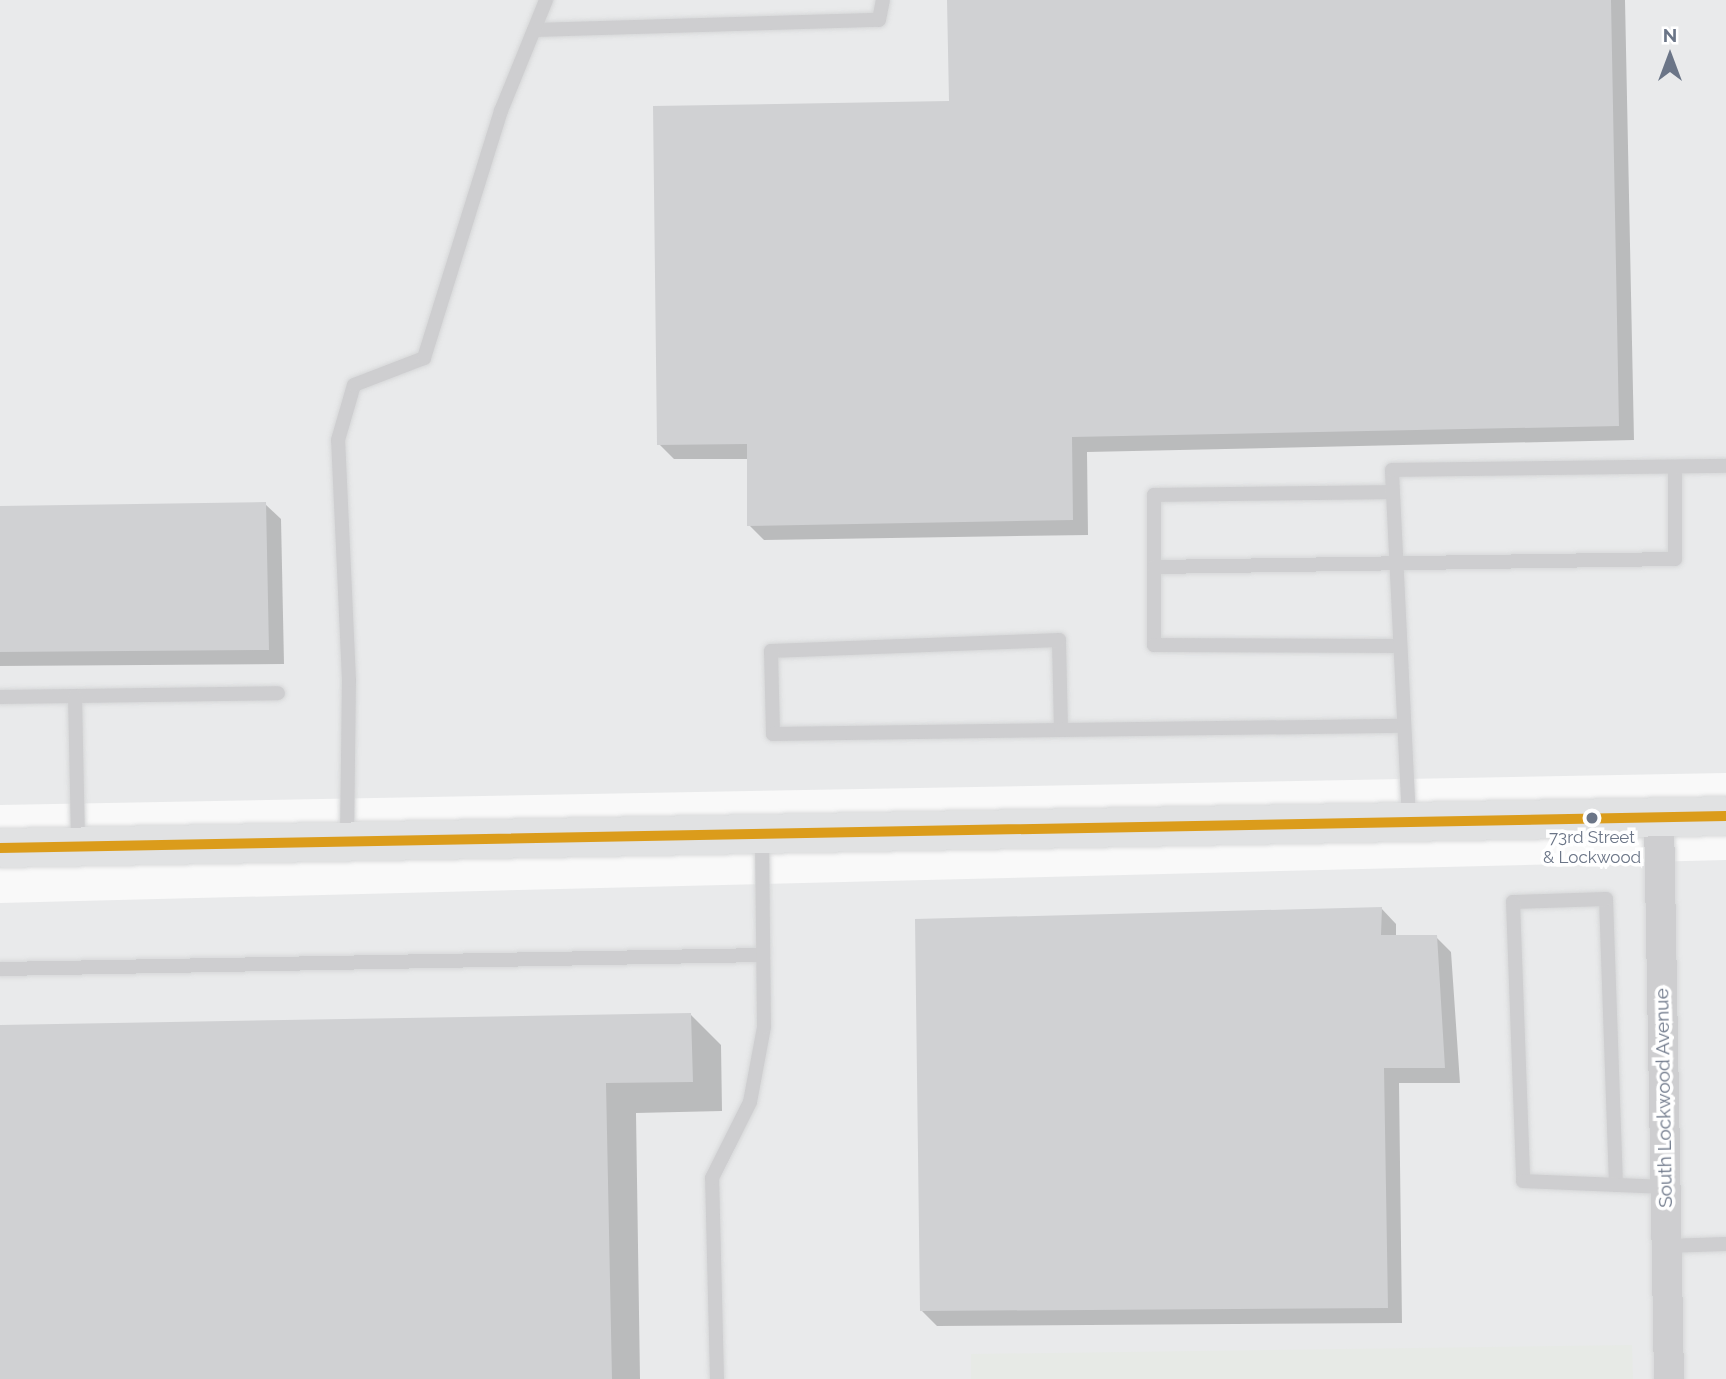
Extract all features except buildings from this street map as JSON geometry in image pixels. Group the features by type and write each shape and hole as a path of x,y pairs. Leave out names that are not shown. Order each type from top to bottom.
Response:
{"street":[{"path":"0,848 1726,816"},
{"name":"South Lockwood Avenue","path":"1659,818 1669,1379"}],"lane":[{"path":"347,842 349,680 338,440 354,385 424,358 500,111 546,0"},
{"path":"534,30 878,20 883,0"},
{"path":"1409,822 1392,470 1726,466"},
{"path":"1154,567 1395,561 1675,559 1675,467"},
{"path":"1392,492 1154,495 1154,646 1400,646"},
{"path":"1061,730 1059,640 771,651 773,734 1404,726"},
{"path":"0,697 278,693"},
{"path":"75,696 78,846"},
{"path":"717,1379 712,1178 750,1102 764,1027 762,834"},
{"path":"1616,1185 1606,900 1513,902 1523,1181 1616,1185 1665,1187"},
{"path":"0,969 763,955"},
{"path":"1667,1246 1726,1244"}],"shaded area":[{"path":"0,0 1726,0 1726,773 0,805"},
{"path":"1726,860 1726,1379 0,1379 0,903"},
{"path":"1632,1345 1633,1379 971,1379 971,1354"}],"transit line":[{"path":"0,848 1726,816"}],"place":[{"name":"73rd Street & Lockwood","path":"1592,818"}]}
